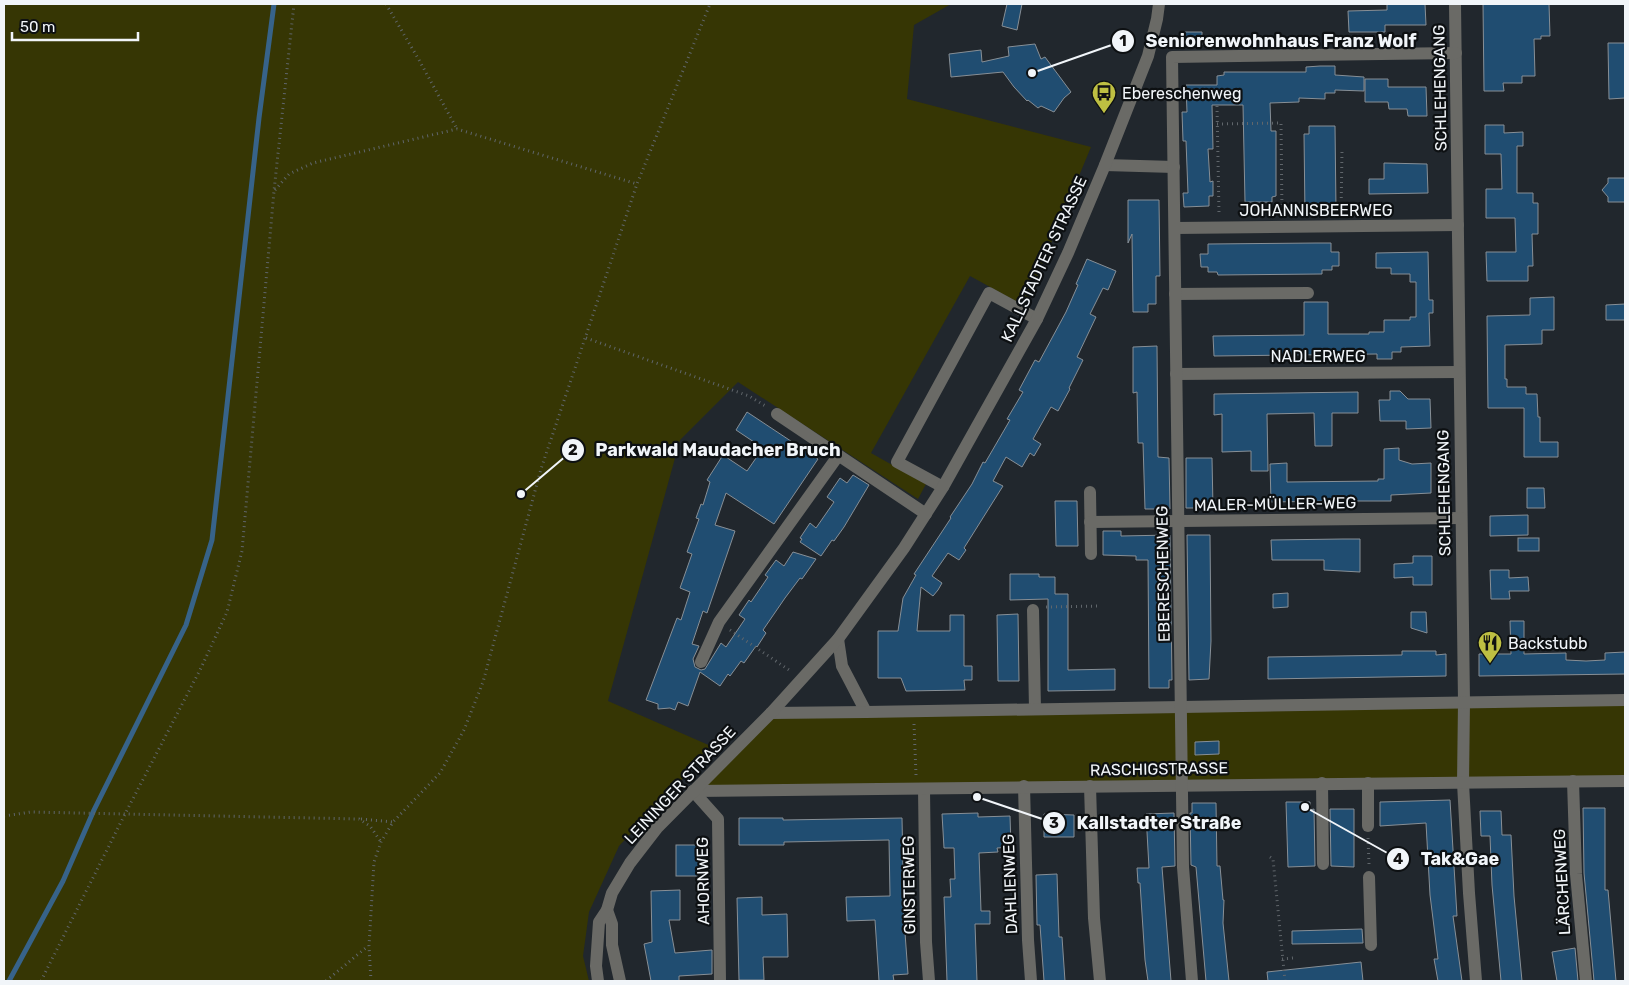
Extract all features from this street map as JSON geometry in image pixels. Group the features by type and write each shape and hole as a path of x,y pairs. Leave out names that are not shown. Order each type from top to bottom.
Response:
{"street":[{"name":"KALLSTADTER STRASSE","path":"771,713 838,639 926,514 1037,319 1105,165 1148,56 1159,4"},
{"name":"SCHLEHENGANG","path":"1455,4 1464,702 1463,783 1468,893 1476,981"},
{"name":"EBERESCHENWEG","path":"1192,981 1183,867 1172,57 1456,53"},
{"path":"1105,165 1174,167"},
{"name":"JOHANNISBEERWEG","path":"1175,228 1458,226"},
{"path":"943,487 897,462 989,293 1037,319"},
{"path":"1176,294 1308,293"},
{"name":"NADLERWEG","path":"1176,374 1459,372"},
{"path":"777,414 926,514"},
{"path":"701,662 719,622 838,456"},
{"path":"1090,492 1091,554"},
{"name":"MALER-MÜLLER-WEG","path":"1090,522 1461,518"},
{"path":"1033,610 1035,709"},
{"path":"838,639 842,666 866,712"},
{"path":"771,713 1625,700"},
{"name":"LEININGER STRASSE","path":"598,981 596,966 599,922 607,910 612,893 630,863 657,828 771,713"},
{"name":"LÄRCHENWEG","path":"1573,781 1576,874 1586,981"},
{"name":"RASCHIGSTRASSE","path":"693,791 1322,782 1625,781"},
{"path":"1322,782 1323,864"},
{"path":"1368,783 1368,826"},
{"name":"DAHLIENWEG","path":"1024,786 1028,940 1031,981"},
{"path":"1090,786 1094,918 1100,981"},
{"name":"GINSTERWEG","path":"924,789 926,942 929,981"},
{"name":"AHORNWEG","path":"693,791 718,819 720,981"},
{"path":"1369,877 1371,944"},
{"path":"607,910 612,924 612,945 620,981"}],"path":[{"path":"41,981 201,668 227,612 242,551 274,191 294,4"},
{"path":"386,4 458,129"},
{"path":"371,981 369,946 374,862 381,842 393,822 440,773 464,730 483,682 541,468 637,184 710,4"},
{"path":"1217,106 1219,228"},
{"path":"1217,124 1281,123 1282,227"},
{"path":"274,191 289,174 313,163 458,129 637,184"},
{"path":"1341,226 1342,151"},
{"path":"586,338 749,396 777,414"},
{"path":"1033,610 1041,607 1101,606"},
{"path":"719,622 802,679"},
{"path":"905,789 905,780 916,780 914,722 926,721 925,712"},
{"path":"4,816 30,812 359,819 393,822"},
{"path":"359,819 370,826 381,842"},
{"path":"1368,826 1369,877"},
{"path":"1270,857 1273,859 1285,981"},
{"path":"326,981 369,946"},
{"path":"1282,959 1294,958"}],"shaded area":[{"path":"4,4 951,4 914,25 907,99 1091,147 1025,306 970,276 871,453 926,484 918,499 738,382 680,440 608,701 713,747 619,846 589,912 583,956 589,981 4,981"},
{"path":"1625,700 1625,781 693,791 771,713"}],"building":[{"path":"1007,4 1022,4 1017,30 1002,26"},
{"path":"1387,4 1425,4 1426,25 1385,25 1385,32 1349,32 1348,11 1387,10"},
{"path":"1483,4 1549,4 1550,36 1541,36 1541,39 1534,39 1535,76 1522,76 1522,83 1503,83 1504,91 1484,91"},
{"path":"1181,32 1202,32 1202,45 1181,46"},
{"path":"1608,43 1625,43 1625,98 1609,99"},
{"path":"1035,44 1041,59 1045,57 1071,92 1054,112 1041,106 1038,108 1027,101 1003,72 951,77 949,54 981,50 982,62 1009,56 1008,47"},
{"path":"1335,66 1335,75 1364,77 1364,91 1335,90 1335,93 1325,93 1325,99 1299,98 1299,102 1270,103 1271,131 1276,131 1276,196 1272,197 1272,202 1245,202 1243,105 1212,105 1213,149 1208,149 1210,182 1213,181 1213,196 1209,196 1209,206 1184,207 1183,193 1188,193 1186,141 1183,141 1182,112 1187,112 1186,85 1217,85 1217,76 1224,75 1224,72 1306,72 1306,67"},
{"path":"1365,79 1388,79 1388,87 1426,87 1427,116 1408,116 1407,109 1389,109 1388,102 1365,102"},
{"path":"1485,125 1504,125 1504,133 1523,132 1523,146 1517,146 1517,193 1533,193 1533,203 1538,203 1538,234 1532,234 1533,266 1528,266 1528,281 1487,281 1486,252 1516,252 1515,218 1486,218 1486,189 1502,189 1501,154 1485,154"},
{"path":"1309,126 1335,126 1336,210 1332,210 1332,216 1305,216 1304,134 1309,134"},
{"path":"1384,163 1427,164 1428,193 1369,194 1369,179 1384,179"},
{"path":"1608,178 1625,178 1625,202 1608,202 1608,197 1602,190 1608,183"},
{"path":"1128,200 1159,200 1160,276 1156,276 1156,304 1148,304 1148,312 1133,312 1132,234 1128,243"},
{"path":"1331,243 1331,252 1339,252 1339,266 1332,266 1332,270 1322,270 1322,274 1218,275 1217,272 1208,272 1208,267 1201,267 1200,254 1208,254 1208,244"},
{"path":"1428,252 1429,300 1433,300 1433,313 1429,313 1430,346 1401,347 1401,352 1392,352 1392,359 1377,359 1377,354 1214,356 1213,336 1304,335 1304,302 1328,302 1328,334 1384,332 1384,320 1410,320 1410,317 1416,317 1416,282 1410,282 1410,274 1391,274 1391,268 1376,268 1376,253"},
{"path":"1087,259 1116,271 1108,290 1103,288 1090,314 1096,317 1077,357 1083,360 1070,389 1058,411 1051,407 1033,439 1041,444 1034,456 1030,453 1022,467 1006,457 993,481 1003,486 964,548 966,550 959,560 948,553 932,576 942,583 938,590 933,596 921,587 917,631 950,631 950,615 964,615 964,666 972,666 972,680 964,680 965,690 906,691 901,678 878,678 878,631 898,631 903,598 916,575 914,574 951,518 1010,420 1007,419 1023,392 1019,390 1035,360 1039,362 1066,312"},
{"path":"1554,297 1554,330 1542,330 1542,344 1505,345 1505,379 1507,379 1507,387 1526,387 1526,394 1537,394 1538,417 1540,417 1540,442 1558,442 1558,457 1524,457 1524,408 1488,408 1487,316 1530,315 1530,298"},
{"path":"1625,304 1625,320 1606,320 1606,305"},
{"path":"1157,346 1158,457 1169,458 1170,509 1145,509 1143,443 1138,443 1137,392 1133,393 1133,347"},
{"path":"1390,391 1400,391 1408,399 1430,399 1431,428 1406,429 1406,421 1380,421 1379,400 1390,400"},
{"path":"1358,392 1358,413 1332,413 1332,446 1315,446 1314,413 1267,414 1268,471 1251,471 1251,451 1222,452 1222,414 1214,415 1214,394"},
{"path":"747,412 818,459 774,524 726,493 715,525 735,531 707,613 703,611 692,644 699,646 693,659 695,667 701,670 705,669 721,643 726,647 745,619 739,615 749,600 751,602 768,577 765,575 776,560 784,566 793,552 816,559 785,598 763,630 766,633 757,647 744,663 741,661 730,676 728,674 720,686 700,672 688,706 678,702 675,710 670,708 658,709 658,704 646,700 677,618 681,620 690,592 680,588 692,554 687,552 699,519 696,518 701,504 703,505 710,482 707,480 723,455 747,471 763,448 736,430"},
{"path":"1399,448 1399,460 1412,464 1431,463 1431,493 1391,495 1391,501 1351,501 1351,506 1335,506 1335,501 1271,502 1270,464 1287,463 1287,482 1378,481 1378,479 1384,479 1384,449"},
{"path":"1186,458 1212,458 1213,508 1186,508"},
{"path":"853,475 869,485 844,527 821,556 800,542 802,539 800,538 810,523 816,528 834,502 827,497 840,478 847,483"},
{"path":"1527,488 1544,488 1545,508 1527,508"},
{"path":"1055,501 1077,501 1078,546 1056,546"},
{"path":"1528,515 1528,535 1490,536 1490,516"},
{"path":"1103,531 1121,531 1121,536 1170,535 1172,680 1169,680 1169,688 1149,688 1148,560 1136,560 1136,556 1103,555"},
{"path":"1187,535 1210,535 1211,641 1209,679 1189,680"},
{"path":"1518,538 1539,538 1539,551 1518,551"},
{"path":"1360,539 1360,572 1324,570 1324,560 1272,560 1271,540"},
{"path":"1413,556 1432,556 1432,585 1413,585 1413,577 1394,578 1394,564 1413,563"},
{"path":"1490,570 1509,570 1509,578 1528,577 1529,591 1509,591 1510,599 1491,599"},
{"path":"1010,574 1039,574 1039,577 1055,577 1055,594 1068,594 1068,670 1115,669 1115,690 1048,691 1048,599 1010,600"},
{"path":"1288,593 1288,607 1273,608 1273,594"},
{"path":"1411,612 1426,612 1427,633 1411,628"},
{"path":"1018,614 1019,681 998,681 997,615"},
{"path":"1510,621 1524,621 1524,654 1566,653 1566,660 1586,661 1605,660 1605,653 1625,652 1625,674 1479,676 1479,654 1511,654"},
{"path":"1402,651 1436,651 1436,655 1446,654 1446,676 1268,679 1268,657 1402,655"},
{"path":"1219,741 1219,754 1195,755 1195,742"},
{"path":"1450,800 1457,916 1453,916 1462,981 1438,981 1434,959 1438,959 1430,895 1426,823 1380,826 1380,802"},
{"path":"1286,802 1310,802 1310,810 1314,809 1315,866 1288,867"},
{"path":"1192,803 1216,803 1217,866 1220,866 1224,900 1223,923 1229,981 1206,981 1196,867 1191,865 1190,813 1192,813"},
{"path":"1583,808 1605,808 1605,890 1608,890 1616,981 1594,981 1584,873"},
{"path":"1330,809 1354,809 1354,867 1331,866"},
{"path":"1480,811 1501,811 1502,835 1511,835 1514,896 1522,981 1501,981 1492,885 1490,836 1481,836"},
{"path":"978,813 978,817 1010,816 1011,847 997,848 998,852 979,853 981,911 990,911 990,924 975,924 977,981 947,981 944,897 951,897 950,879 955,879 954,848 944,848 942,814"},
{"path":"1174,813 1175,866 1162,867 1171,981 1148,981 1140,883 1138,883 1137,868 1149,868 1146,814"},
{"path":"1044,814 1074,815 1074,837 1044,837"},
{"path":"739,818 783,818 783,820 902,818 904,919 908,974 893,975 894,981 879,981 875,920 847,921 846,897 890,896 889,840 739,845"},
{"path":"676,845 706,845 706,876 676,876"},
{"path":"1057,874 1059,937 1062,937 1065,981 1044,981 1040,925 1037,925 1036,875"},
{"path":"680,890 680,920 669,920 675,953 712,950 712,974 679,976 679,981 651,981 644,944 652,942 651,891"},
{"path":"762,897 762,915 787,914 788,957 763,957 764,980 739,980 737,898"},
{"path":"1362,929 1363,943 1292,944 1292,931"},
{"path":"1575,948 1578,981 1557,981 1552,952"},
{"path":"1361,962 1363,981 1268,981 1267,972"}],"waterway":[{"path":"9,981 63,881 94,810 186,625 212,540 259,118 274,4"}],"place":[{"name":"Seniorenwohnhaus Franz Wolf","path":"1032,73"},
{"name":"Ebereschenweg","path":"1104,114"},
{"name":"Parkwald Maudacher Bruch","path":"521,494"},
{"name":"Backstubb","path":"1490,664"},
{"name":"Kallstadter Straße","path":"977,797"},
{"name":"Tak&Gae","path":"1305,807"}]}
